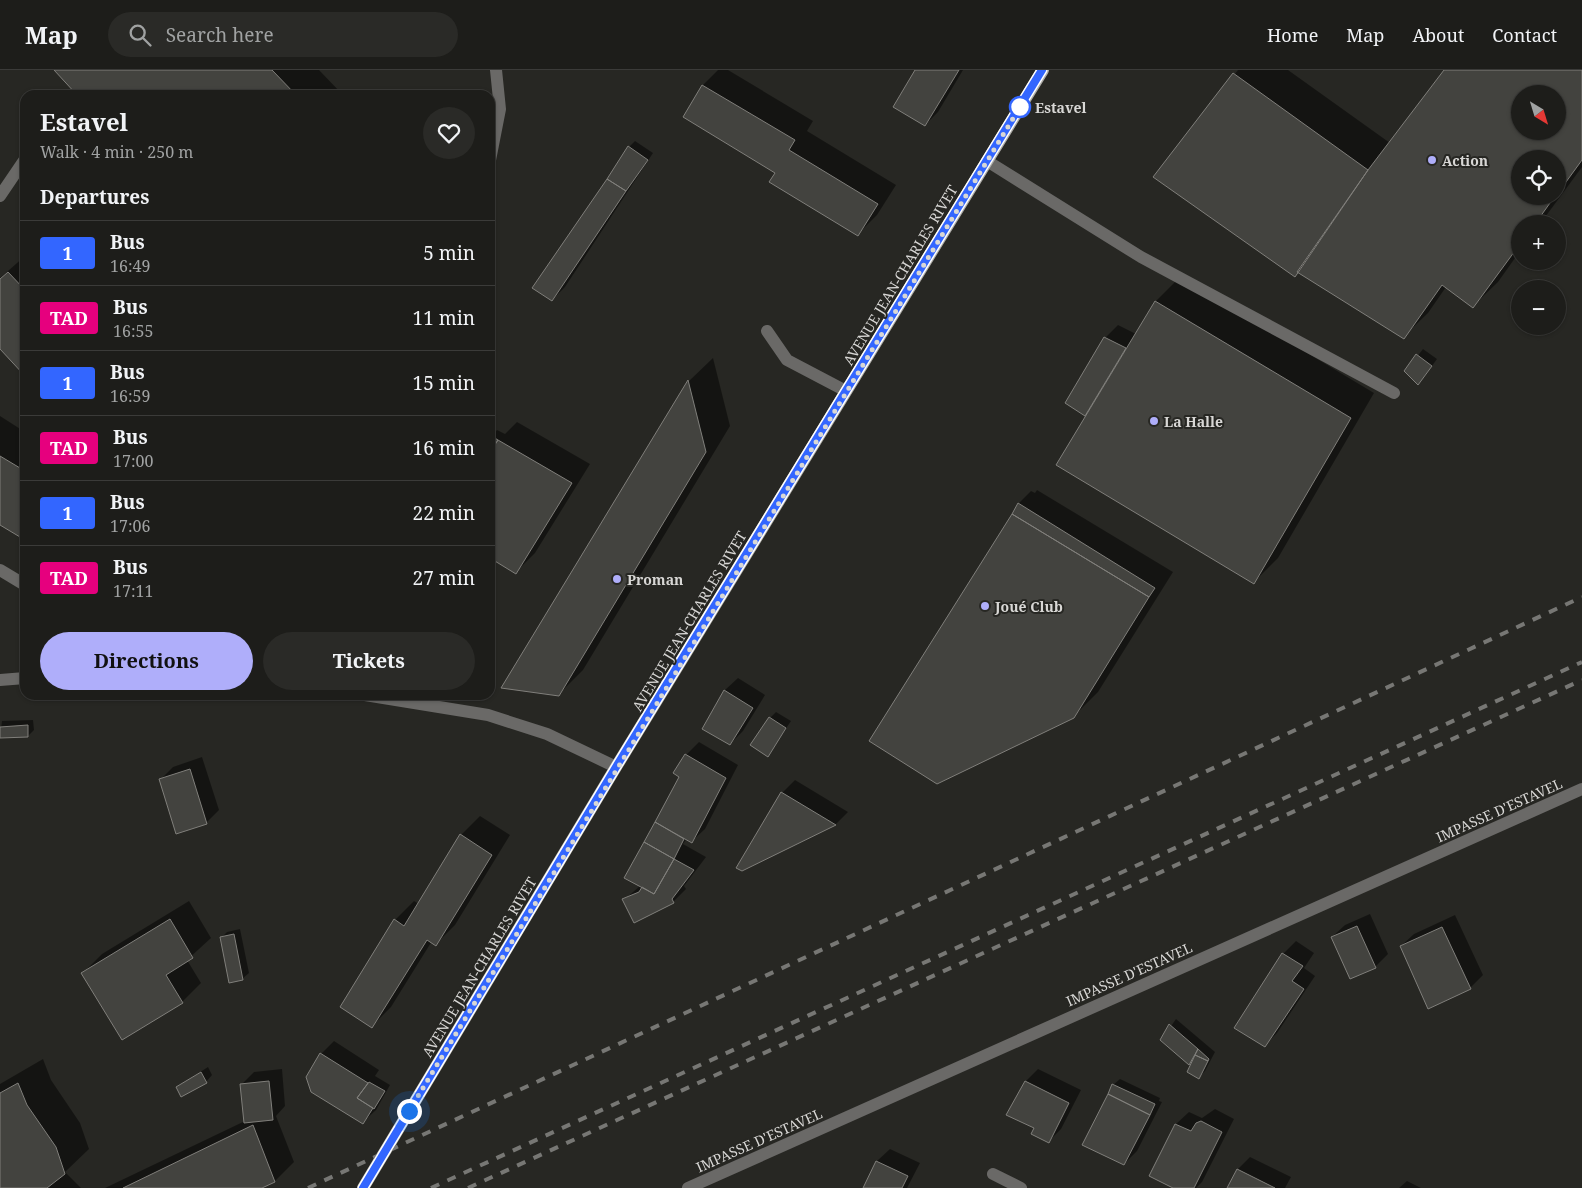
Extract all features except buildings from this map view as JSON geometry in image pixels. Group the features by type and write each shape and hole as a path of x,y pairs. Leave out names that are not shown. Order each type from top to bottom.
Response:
{"main road":[{"name":"AVENUE JEAN-CHARLES RIVET","path":"362,1188 616,767 1042,70"}],"street":[{"path":"495,134 500,109 496,70"},
{"path":"987,160 1141,257 1394,393"},
{"path":"0,196 20,166"},
{"path":"767,331 787,360 846,391"},
{"path":"0,570 20,582"},
{"path":"0,680 20,678"},
{"path":"396,700 488,715 547,734 616,767"},
{"name":"IMPASSE D'ESTAVEL","path":"688,1188 1582,789"},
{"path":"993,1174 1021,1188"}],"railway":[{"path":"308,1188 1582,597"},
{"path":"431,1188 1582,662"},
{"path":"468,1188 1582,680"}],"bus line":[{"name":"1","path":"363,1188 616,767 1042,70"}],"place":[{"name":"Estavel","path":"1020,107"},
{"name":"Action","path":"1432,160"},
{"name":"La Halle","path":"1154,421"},
{"name":"Proman","path":"617,579"},
{"name":"Joué Club","path":"985,606"}],"route":[{"path":"409,1111 616,767 1020,107"}]}
